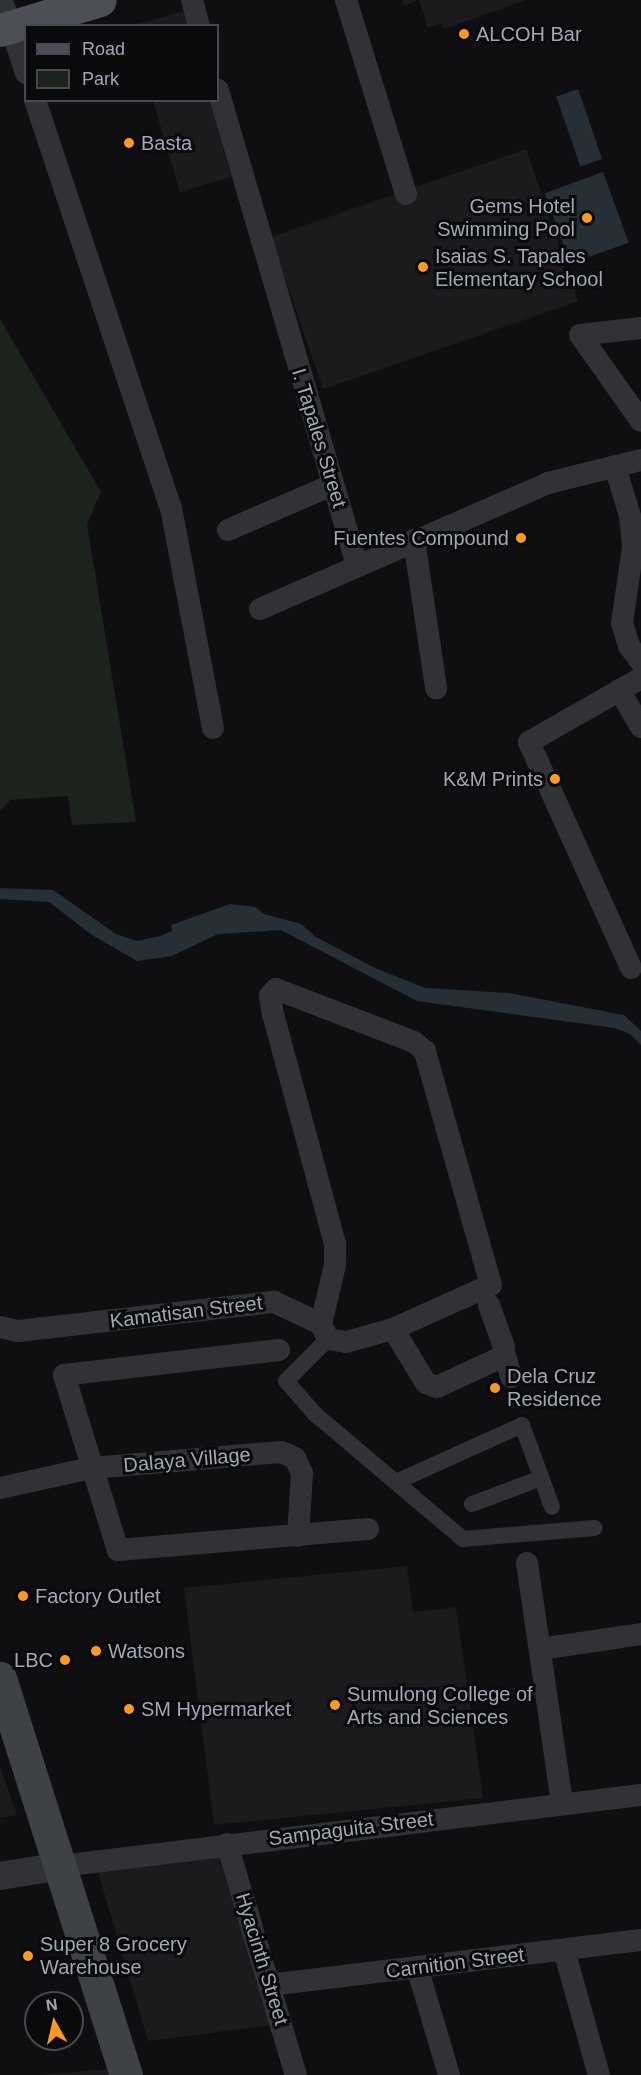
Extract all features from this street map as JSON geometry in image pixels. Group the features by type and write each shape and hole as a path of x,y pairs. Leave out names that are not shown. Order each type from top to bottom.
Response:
{"main road":[{"path":"4,19 100,0"},
{"path":"0,1678 126,2075"}],"street":[{"path":"192,0 198,24"},
{"path":"346,0 406,194"},
{"path":"4,19 24,68"},
{"name":"I. Tapales Street","path":"219,93 357,564"},
{"path":"36,102 171,508 213,729"},
{"path":"641,328 580,335 641,421"},
{"path":"260,609 357,564 548,483 641,460"},
{"path":"615,466 630,516 633,547 622,623 629,646 641,662"},
{"path":"228,530 332,485"},
{"path":"414,540 436,688"},
{"path":"631,968 529,742 641,678"},
{"path":"619,690 641,727"},
{"path":"511,1377 425,1051 414,1042 276,989 270,996 273,1014 335,1244 335,1265 324,1331 286,1381 315,1414 463,1539 595,1528"},
{"name":"Kamatisan Street","path":"0,1328 18,1331 274,1302 324,1331 362,1340 490,1295"},
{"path":"393,1329 431,1387 498,1361 504,1352"},
{"path":"279,1350 64,1375 118,1550 368,1529"},
{"path":"396,1482 522,1425 552,1508"},
{"name":"Dalaya Village","path":"0,1488 91,1468 281,1452 295,1458 302,1473 298,1536"},
{"path":"472,1504 541,1478"},
{"path":"527,1563 562,1804"},
{"path":"540,1649 641,1635"},
{"name":"Sampaguita Street","path":"61,1866 641,1795"},
{"name":"Hyacinth Street","path":"227,1844 296,2075"},
{"path":"0,1876 61,1866"},
{"name":"Carnition Street","path":"269,1985 641,1940"},
{"path":"564,1950 599,2075"},
{"path":"417,1967 449,2075"}],"shaded area":[{"path":"402,0 419,0 403,6"},
{"path":"419,0 526,0 444,29 442,23 428,28"},
{"path":"184,11 188,24 138,24"},
{"path":"578,89 602,159 580,166 556,96"},
{"path":"153,102 210,102 231,177 180,192"},
{"name":"Isaias S. Tapales Elementary School","path":"526,149 578,301 323,389 271,237"},
{"name":"Gems Hotel Swimming Pool","path":"603,172 629,242 570,264 545,193"},
{"path":"0,888 53,890 116,934 137,941 160,936 172,931 171,925 230,904 255,907 264,914 301,924 316,937 375,968 425,988 509,993 624,1015 641,1031 641,1045 630,1034 615,1028 417,1001 281,930 218,934 172,956 137,961 92,935 49,902 0,899"},
{"name":"Sumulong College of Arts and Sciences","path":"407,1566 413,1612 456,1607 483,1798 214,1825 184,1588"},
{"path":"0,1766 17,1815 0,1818"},
{"path":"217,1853 272,2025 148,2041 97,1869"},
{"path":"108,2069 110,2075 39,2075"}],"green space":[{"path":"0,319 101,492 87,524 136,822 72,825 68,796 10,800 0,811"}],"place":[{"name":"ALCOH Bar","path":"464,34"},
{"name":"Basta","path":"129,143"},
{"name":"Gems Hotel Swimming Pool","path":"587,218"},
{"name":"Isaias S. Tapales Elementary School","path":"423,267"},
{"name":"Fuentes Compound","path":"521,538"},
{"name":"K&M Prints","path":"555,779"},
{"name":"Dela Cruz Residence","path":"495,1388"},
{"name":"Factory Outlet","path":"23,1596"},
{"name":"Watsons","path":"96,1651"},
{"name":"LBC","path":"65,1660"},
{"name":"Sumulong College of Arts and Sciences","path":"335,1705"},
{"name":"SM Hypermarket","path":"129,1709"},
{"name":"Super 8 Grocery Warehouse","path":"28,1956"}]}
